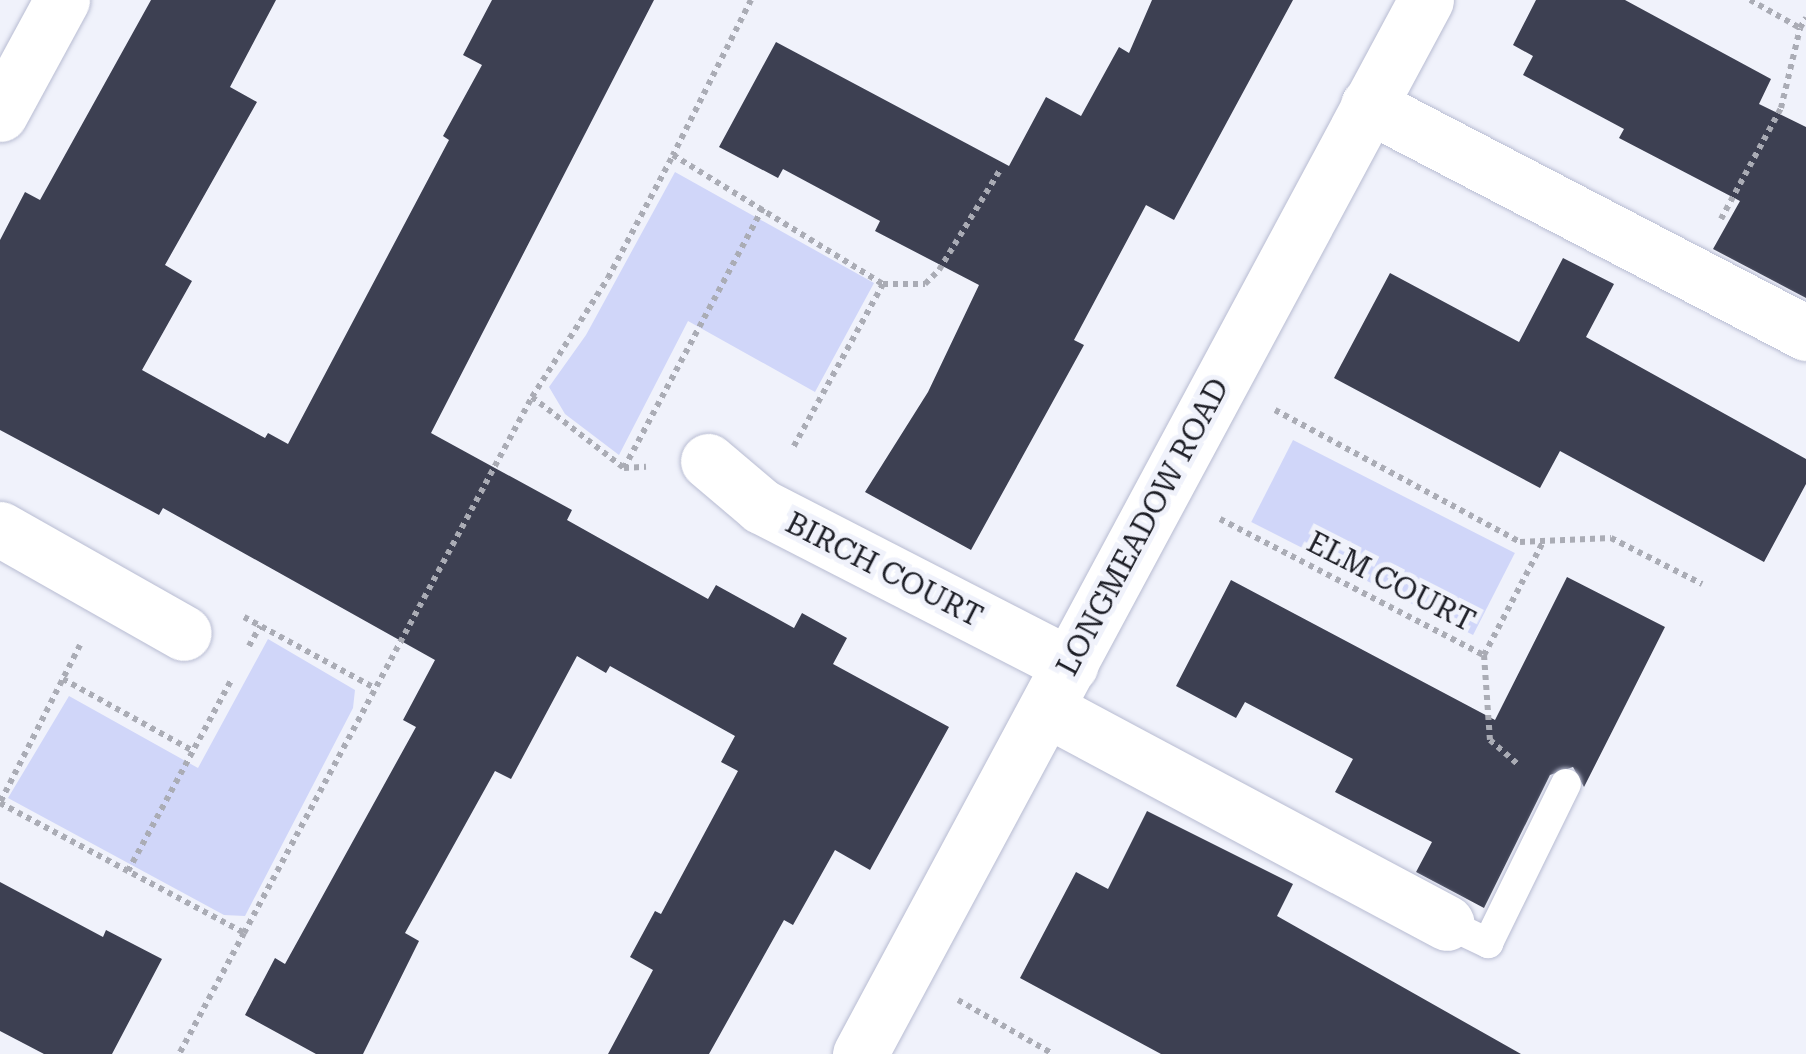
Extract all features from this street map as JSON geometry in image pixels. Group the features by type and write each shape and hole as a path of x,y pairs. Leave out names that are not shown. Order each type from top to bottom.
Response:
{"street":[{"path":"0,114 62,0"},
{"name":"LONGMEADOW ROAD","path":"860,1054 1426,0"},
{"path":"1368,105 1806,333"},
{"name":"BIRCH COURT","path":"708,461 761,506 1446,923"},
{"path":"0,529 184,633"}],"lane":[{"path":"1446,923 1488,943 1562,792"}],"path":[{"path":"179,1054 532,397 608,278 751,0"},
{"path":"1750,0 1800,28"},
{"path":"1691,274 1781,108 1800,28 1806,18"},
{"path":"673,155 764,206 883,284 925,284 940,270 1000,170"},
{"path":"624,468 764,206"},
{"path":"761,506 883,284"},
{"path":"1221,381 1520,542 1612,538 1702,584"},
{"path":"532,397 624,468 708,461"},
{"name":"ELM COURT","path":"1164,490 1484,655 1542,542"},
{"path":"108,590 0,802 244,934"},
{"path":"184,633 218,602 375,688"},
{"path":"243,657 260,626"},
{"path":"1484,655 1490,740 1562,792"},
{"path":"128,871 235,673"},
{"path":"63,678 193,751"},
{"path":"905,970 1053,1054"}],"shaded area":[{"path":"675,172 874,283 815,392 688,321 619,455 565,414 549,387 586,335"},
{"path":"1293,440 1515,553 1473,635 1251,522"},
{"path":"268,639 355,690 353,708 245,916 224,915 8,798 69,696 198,768"}],"building":[{"path":"151,0 276,0 230,87 257,102 165,265 192,281 142,370 265,438 268,433 288,444 449,140 443,136 482,65 463,55 492,0 654,0 431,433 572,510 567,520 708,599 716,585 794,628 802,613 847,638 833,664 949,727 870,870 835,850 793,925 784,920 709,1054 608,1054 653,970 630,957 655,911 661,914 738,771 721,762 735,736 610,666 606,673 577,656 511,779 495,771 405,933 419,941 363,1054 316,1054 245,1015 275,958 285,964 416,727 403,720 435,660 163,508 159,515 0,430 0,240 25,192 40,200"},
{"path":"1152,0 1293,0 1174,220 1146,205 1074,340 1084,345 971,550 865,492 928,392 979,285 875,231 880,221 783,169 778,178 719,147 776,42 1009,166 1046,97 1081,116 1119,47 1129,53"},
{"path":"1536,0 1625,0 1771,79 1759,104 1806,127 1806,298 1713,249 1740,201 1619,138 1624,129 1523,75 1533,56 1513,45"},
{"path":"1563,258 1614,284 1586,337 1806,459 1806,484 1764,562 1560,451 1540,488 1334,378 1390,273 1519,342"},
{"path":"1567,577 1665,627 1584,787 1573,767 1550,775 1484,908 1416,872 1432,842 1335,792 1353,759 1245,702 1236,718 1176,686 1231,580 1495,720"},
{"path":"1147,811 1293,884 1277,916 1521,1054 1161,1054 1020,978 1076,872 1108,889"},
{"path":"0,882 103,937 106,930 162,959 112,1054 44,1054 0,1031"}]}
